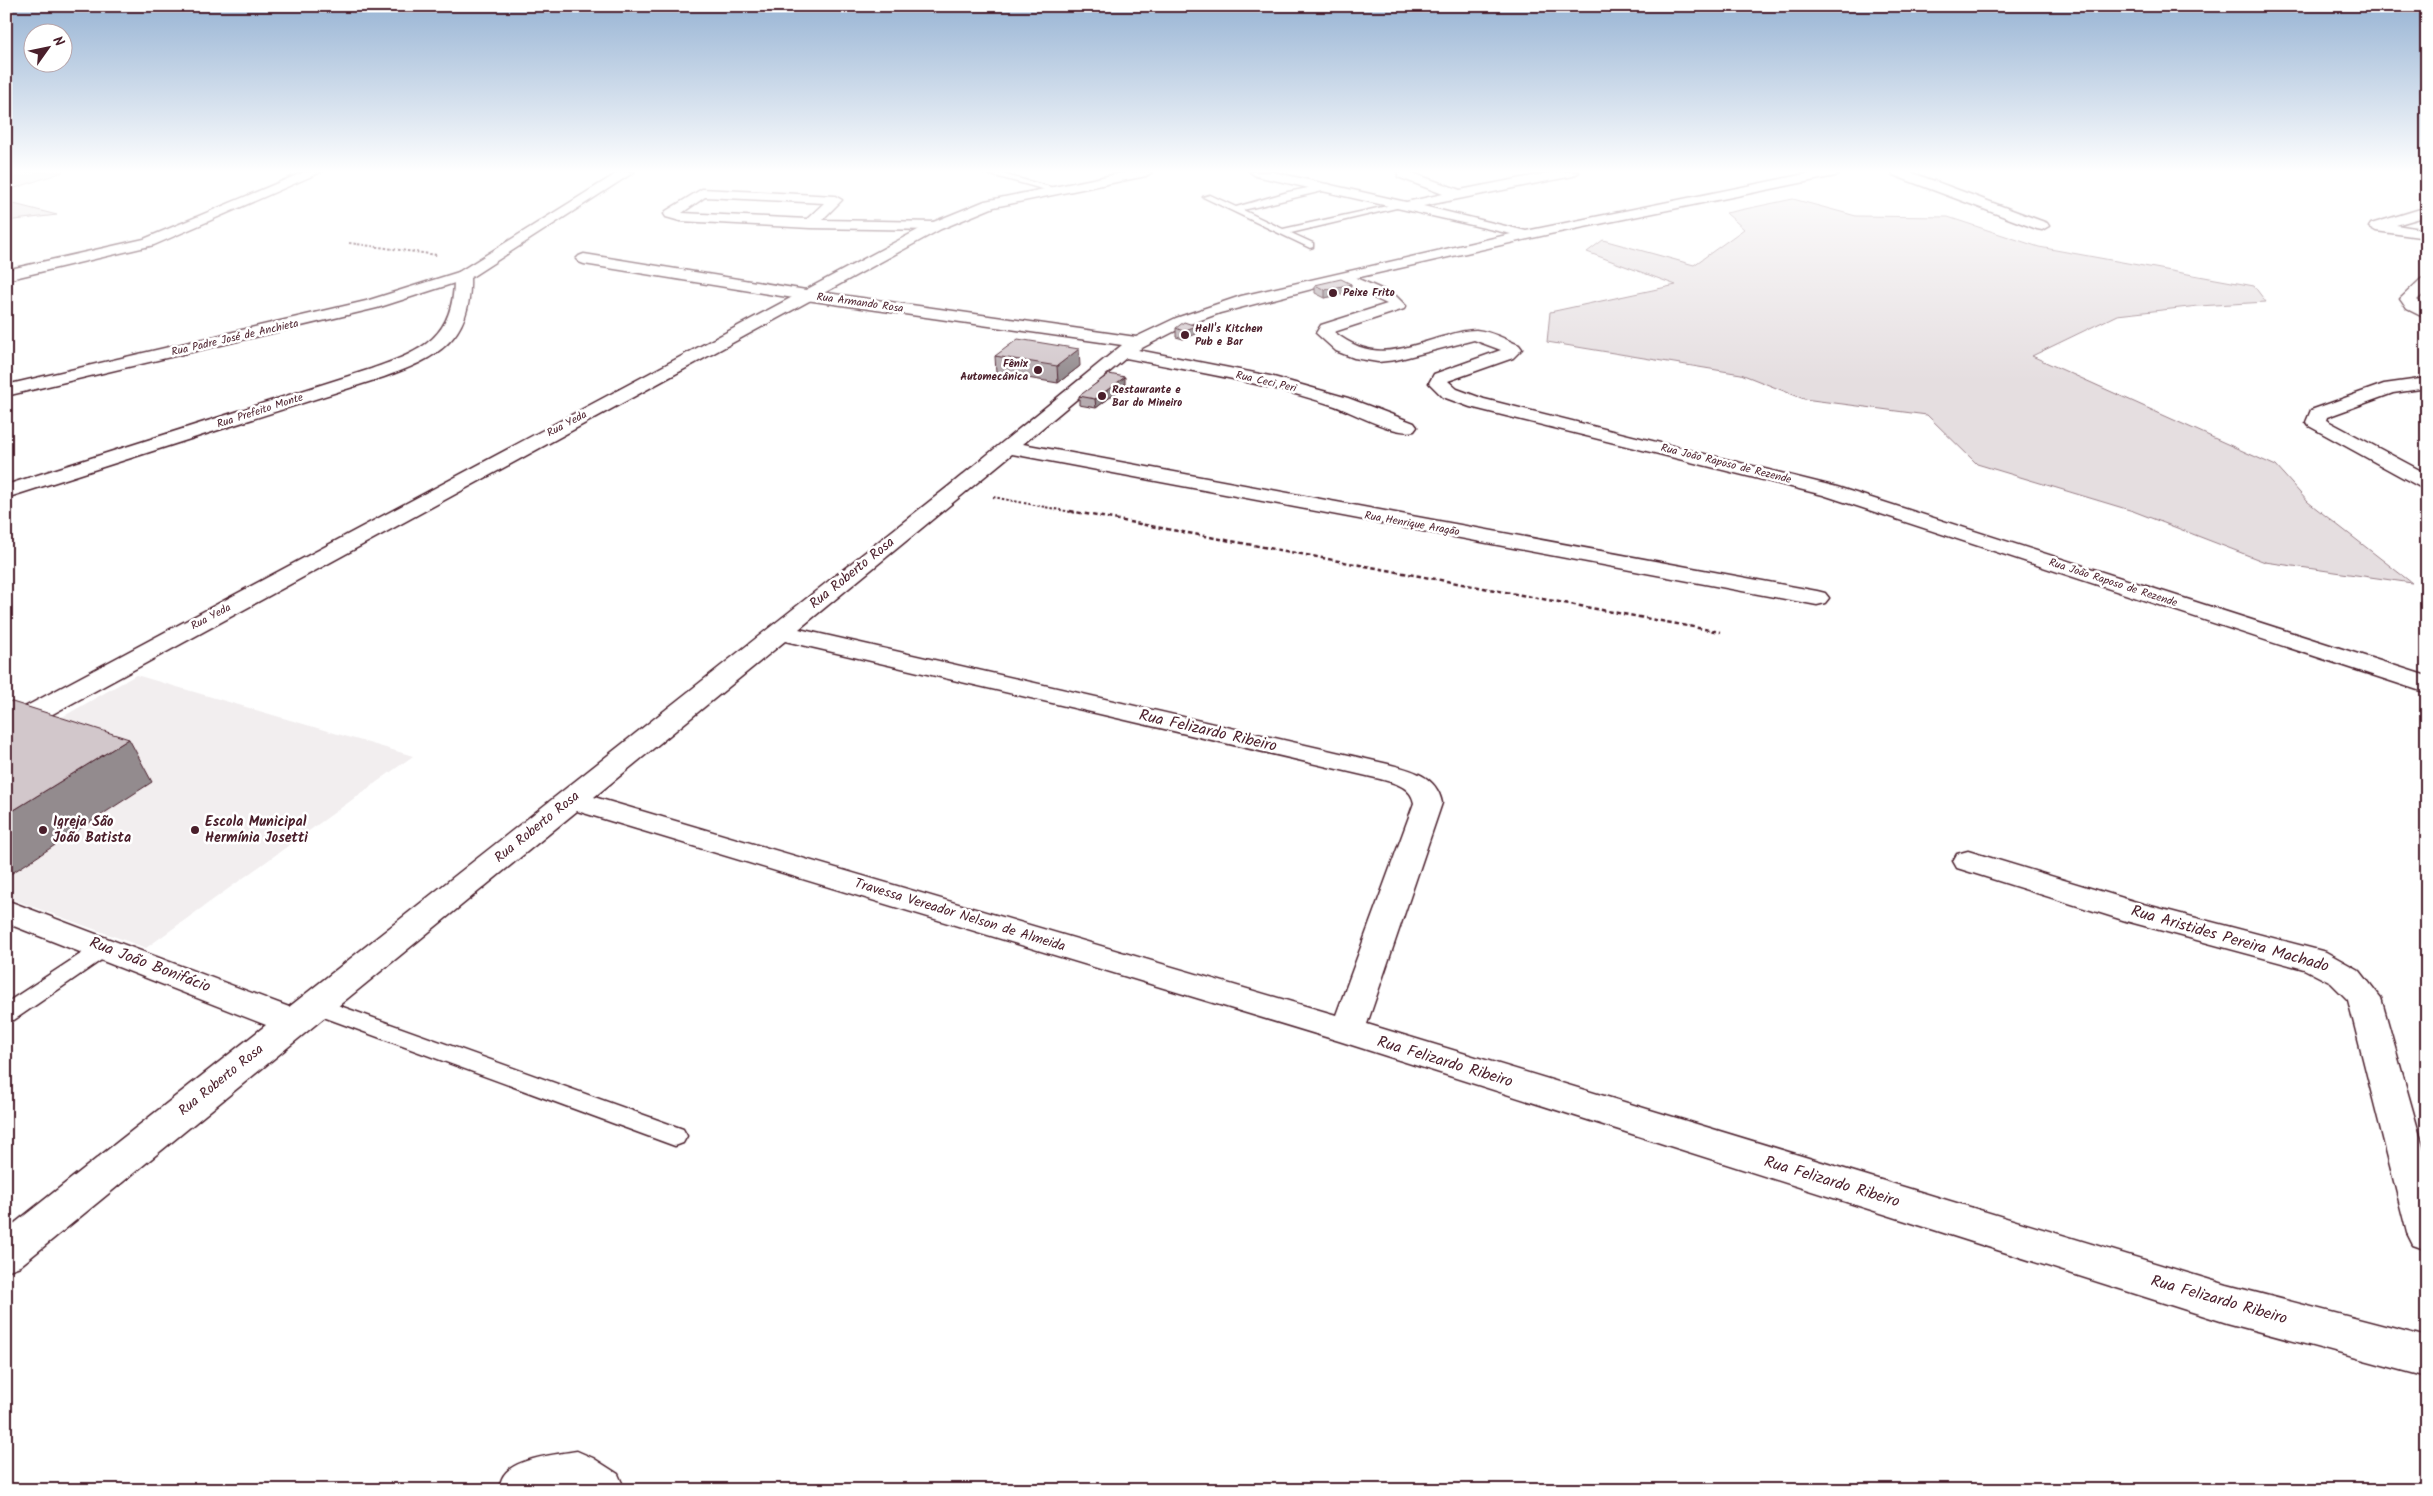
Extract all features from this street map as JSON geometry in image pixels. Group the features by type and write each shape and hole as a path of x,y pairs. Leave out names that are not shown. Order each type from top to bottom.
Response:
{"street":[{"path":"6,275 149,242"},
{"name":"Rua Padre José de Anchieta","path":"6,391 371,305 462,276 517,242"},
{"name":"Rua Yeda","path":"6,728 906,242"},
{"name":"Rua Roberto Rosa","path":"6,1254 956,490 1129,347 1202,314 1264,295 1490,242"},
{"name":"Rua Armando Rosa","path":"584,259 1129,347"},
{"name":"Rua Prefeito Monte","path":"6,492 285,403 404,362 432,349 445,338 457,319 463,296 462,276"},
{"name":"Rua João Raposo de Rezende","path":"1340,277 1389,298 1398,306 1327,329 1324,333 1361,357 1384,358 1474,335 1482,336 1513,349 1507,354 1440,378 1438,383 1450,393 1477,403 1830,490 2427,685"},
{"path":"2427,282 2408,298 2413,306 2427,314"},
{"name":"Rua Ceci Peri","path":"1129,347 1264,380 1341,402 1407,427"},
{"path":"2427,383 2390,388 2318,414 2316,422 2427,483"},
{"name":"Rua Henrique Aragão","path":"1008,447 1374,517 1817,598"},
{"name":"Rua Felizardo Ribeiro","path":"779,632 1388,772 1412,780 1426,792 1428,803 1347,1031 2227,1304 2427,1357"},
{"name":"Travessa Vereador Nelson de Almeida","path":"572,800 1347,1031"},
{"name":"Rua Aristides Pereira Machado","path":"1968,861 2137,912 2314,960 2340,971 2355,984 2364,998 2427,1233"},
{"name":"Rua João Bonifácio","path":"6,911 304,1014"},
{"path":"522,1490 539,1480 577,1474 602,1490"}],"lane":[{"path":"1304,242 1310,245"},
{"path":"6,1014 106,947"},
{"path":"304,1014 675,1136"}],"path":[{"path":"349,242 485,262"},
{"path":"956,490 1720,632"}],"shaded area":[{"path":"1601,242 1610,242 1694,265 1726,242 2023,242 2039,247 2254,286 2266,302 2198,306 2117,315 2032,356 2276,466 2308,502 2412,583 2265,562 2133,511 1977,464 1927,415 1804,399 1741,374 1547,342 1550,312 1676,285 1587,252"},
{"name":"Escola Municipal Hermínia Josetti","path":"136,675 413,756 146,948 6,897 6,877 151,782 22,740"}],"building":[{"path":"1341,279 1351,284 1325,290 1315,285"},
{"path":"1184,322 1196,326 1183,331 1176,328"},
{"path":"1018,339 1079,349 1057,366 995,356"},
{"path":"1109,374 1125,377 1095,399 1079,396"},
{"path":"6,700 129,739 6,815"}],"place":[{"name":"Peixe Frito","path":"1333,293"},
{"name":"Hell's Kitchen Pub e Bar","path":"1185,335"},
{"name":"Fênix Automecânica","path":"1038,370"},
{"name":"Restaurante e Bar do Mineiro","path":"1102,396"},
{"name":"Igreja São João Batista","path":"43,830"},
{"name":"Escola Municipal Hermínia Josetti","path":"195,830"}]}
